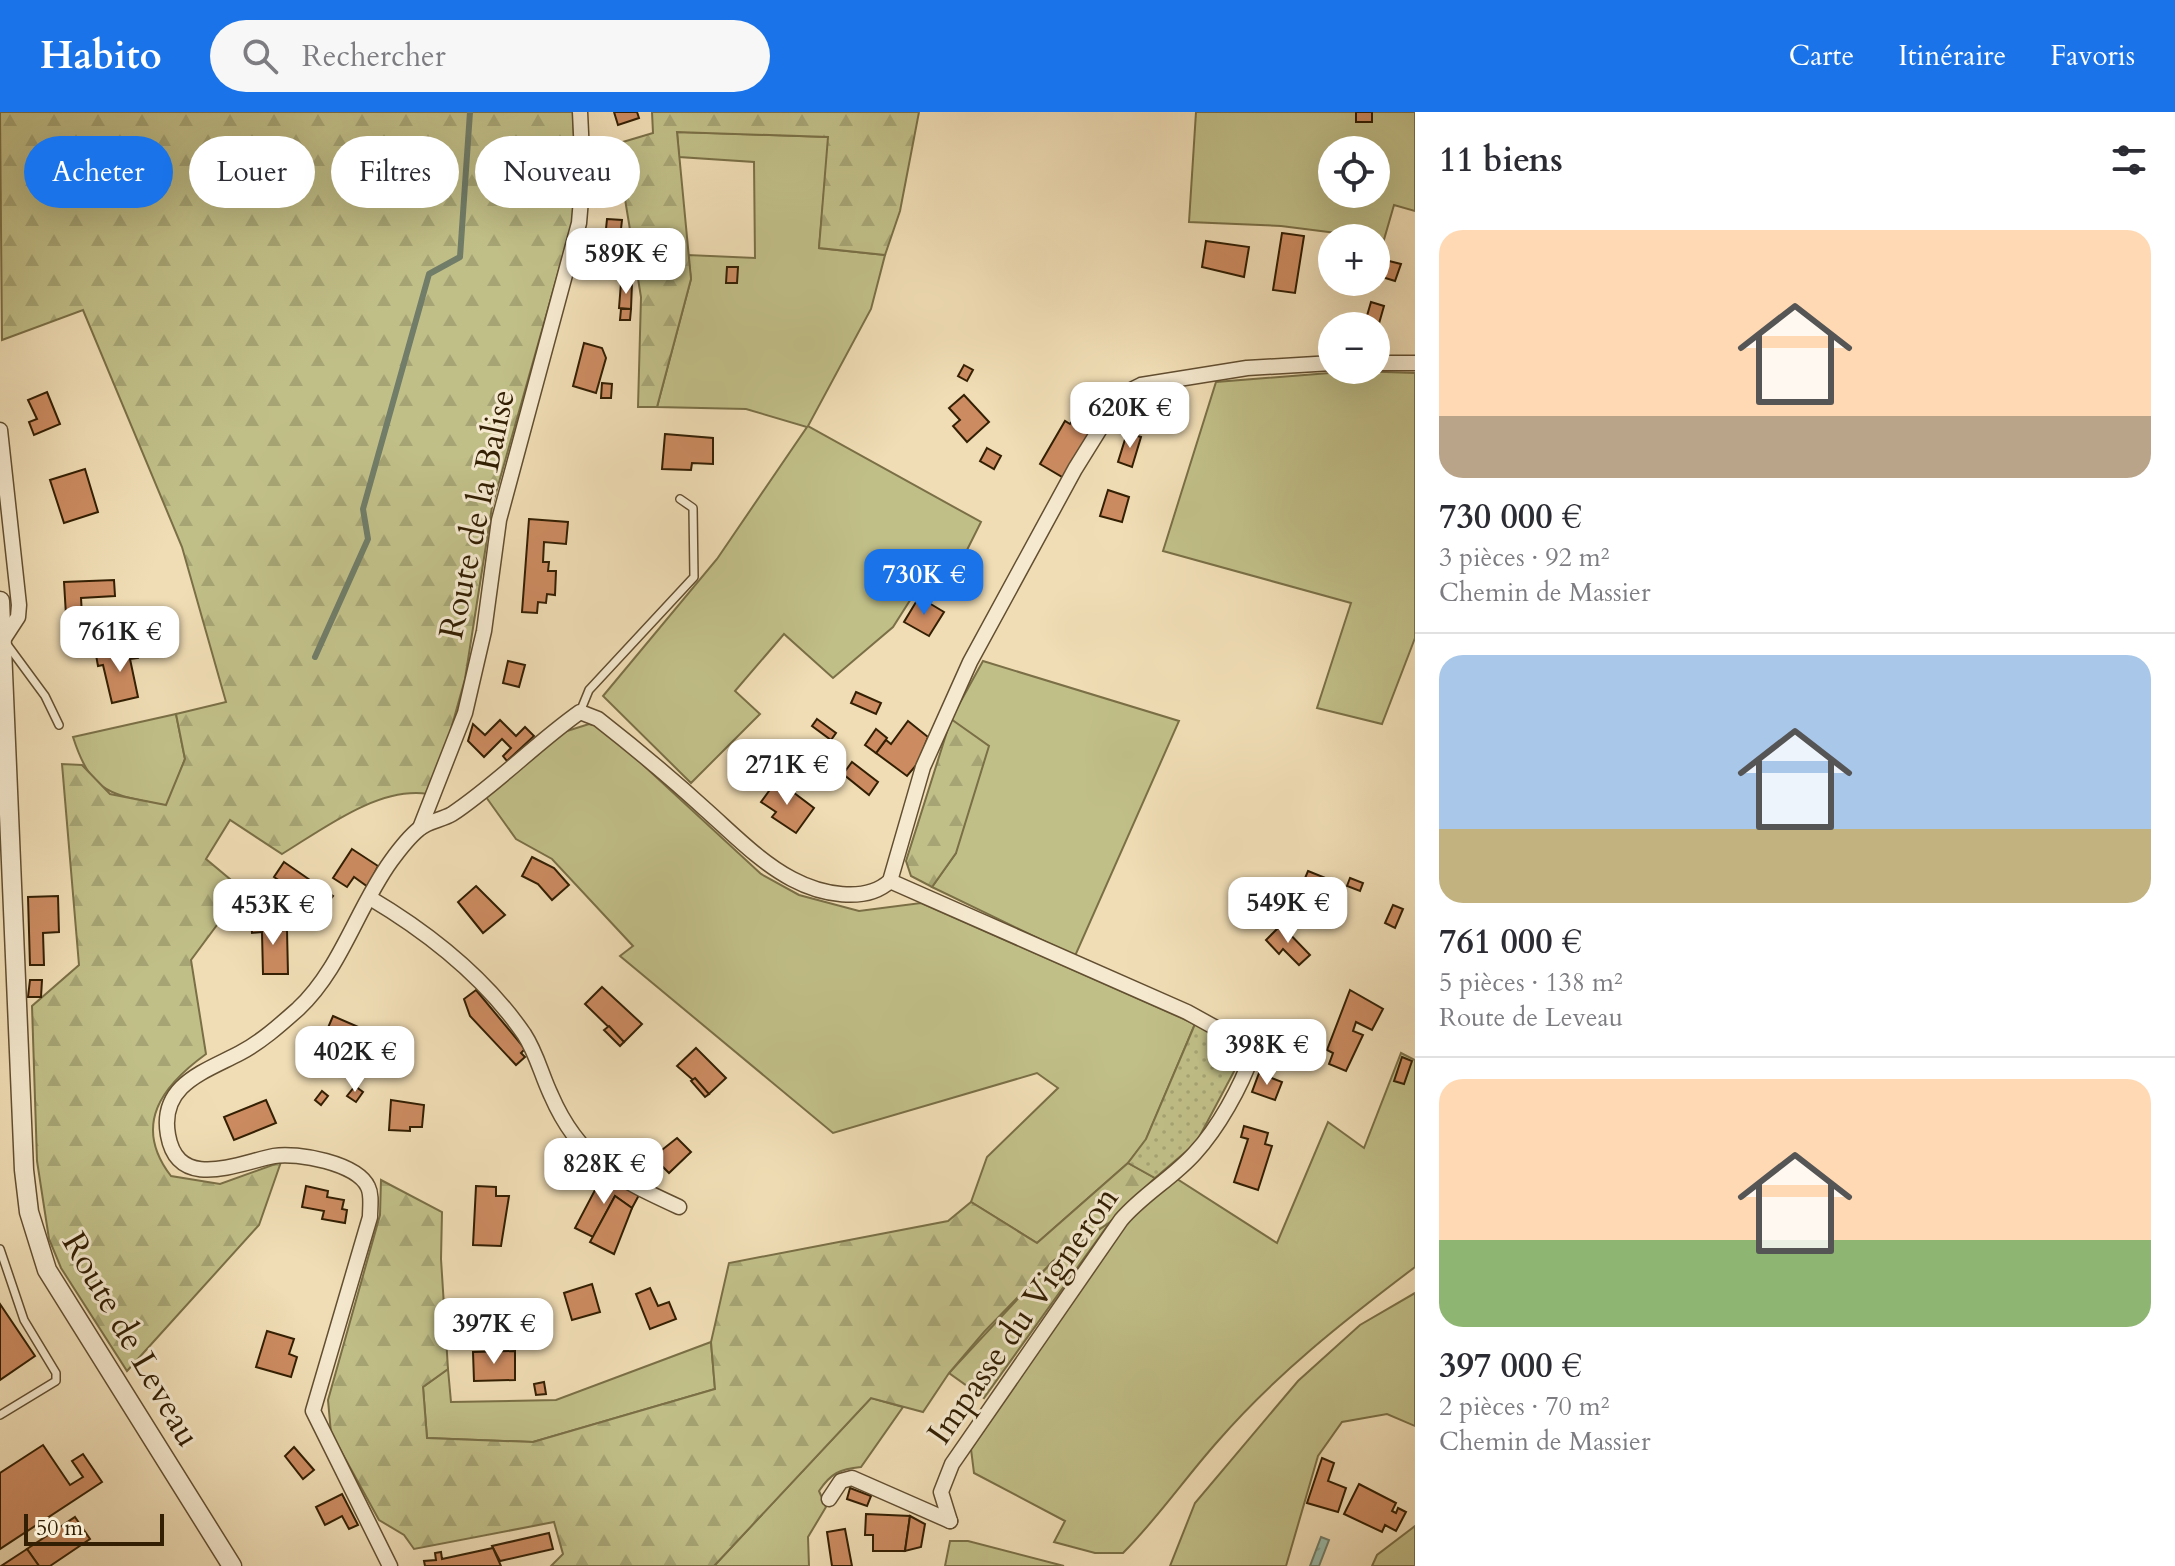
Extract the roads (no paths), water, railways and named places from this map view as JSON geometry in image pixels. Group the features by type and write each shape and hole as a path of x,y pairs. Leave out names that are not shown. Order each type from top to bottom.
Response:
{"street":[{"name":"Route de la Balise","path":"420,828 465,713 484,631 499,520 579,223 583,175 580,112"},
{"path":"1390,363 1415,363"},
{"path":"390,1566 313,1411 319,1381 364,1244 370,1217 368,1187 362,1179 339,1166 302,1155 272,1156 222,1170 189,1167 179,1162 172,1149 167,1115 170,1103 183,1084 242,1052 301,1006 327,974 390,862 420,828 451,814 580,712 598,719 760,857 793,879 819,889 866,895 890,881 923,767 970,662 1075,469 1121,395 1141,385 1247,368 1318,364"},
{"path":"0,430 19,605 18,617 2,640"},
{"name":"Route de Leveau","path":"0,601 24,1170 36,1244 72,1311 232,1566"},
{"name":"Impasse du Vigneron","path":"829,1499 841,1481 852,1478 950,1521 941,1492 959,1452 1121,1220 1138,1200 1196,1153 1224,1109 1252,1055 1247,1045 1187,1012 890,881"},
{"path":"370,898 420,928 461,962 522,1032 569,1130 591,1157 627,1183 679,1207"}],"lane":[{"path":"580,712 589,690 694,577 693,508 680,499"},
{"path":"2,640 45,696 59,725"},
{"path":"0,1249 24,1320 56,1373 56,1381 0,1415"}],"water":[{"path":"260,882 297,906 293,913 256,889"},
{"path":"1321,1537 1329,1540 1319,1566 1310,1566"}],"waterway":[{"path":"315,657 368,539 363,509 429,274 460,257 470,112"}]}
